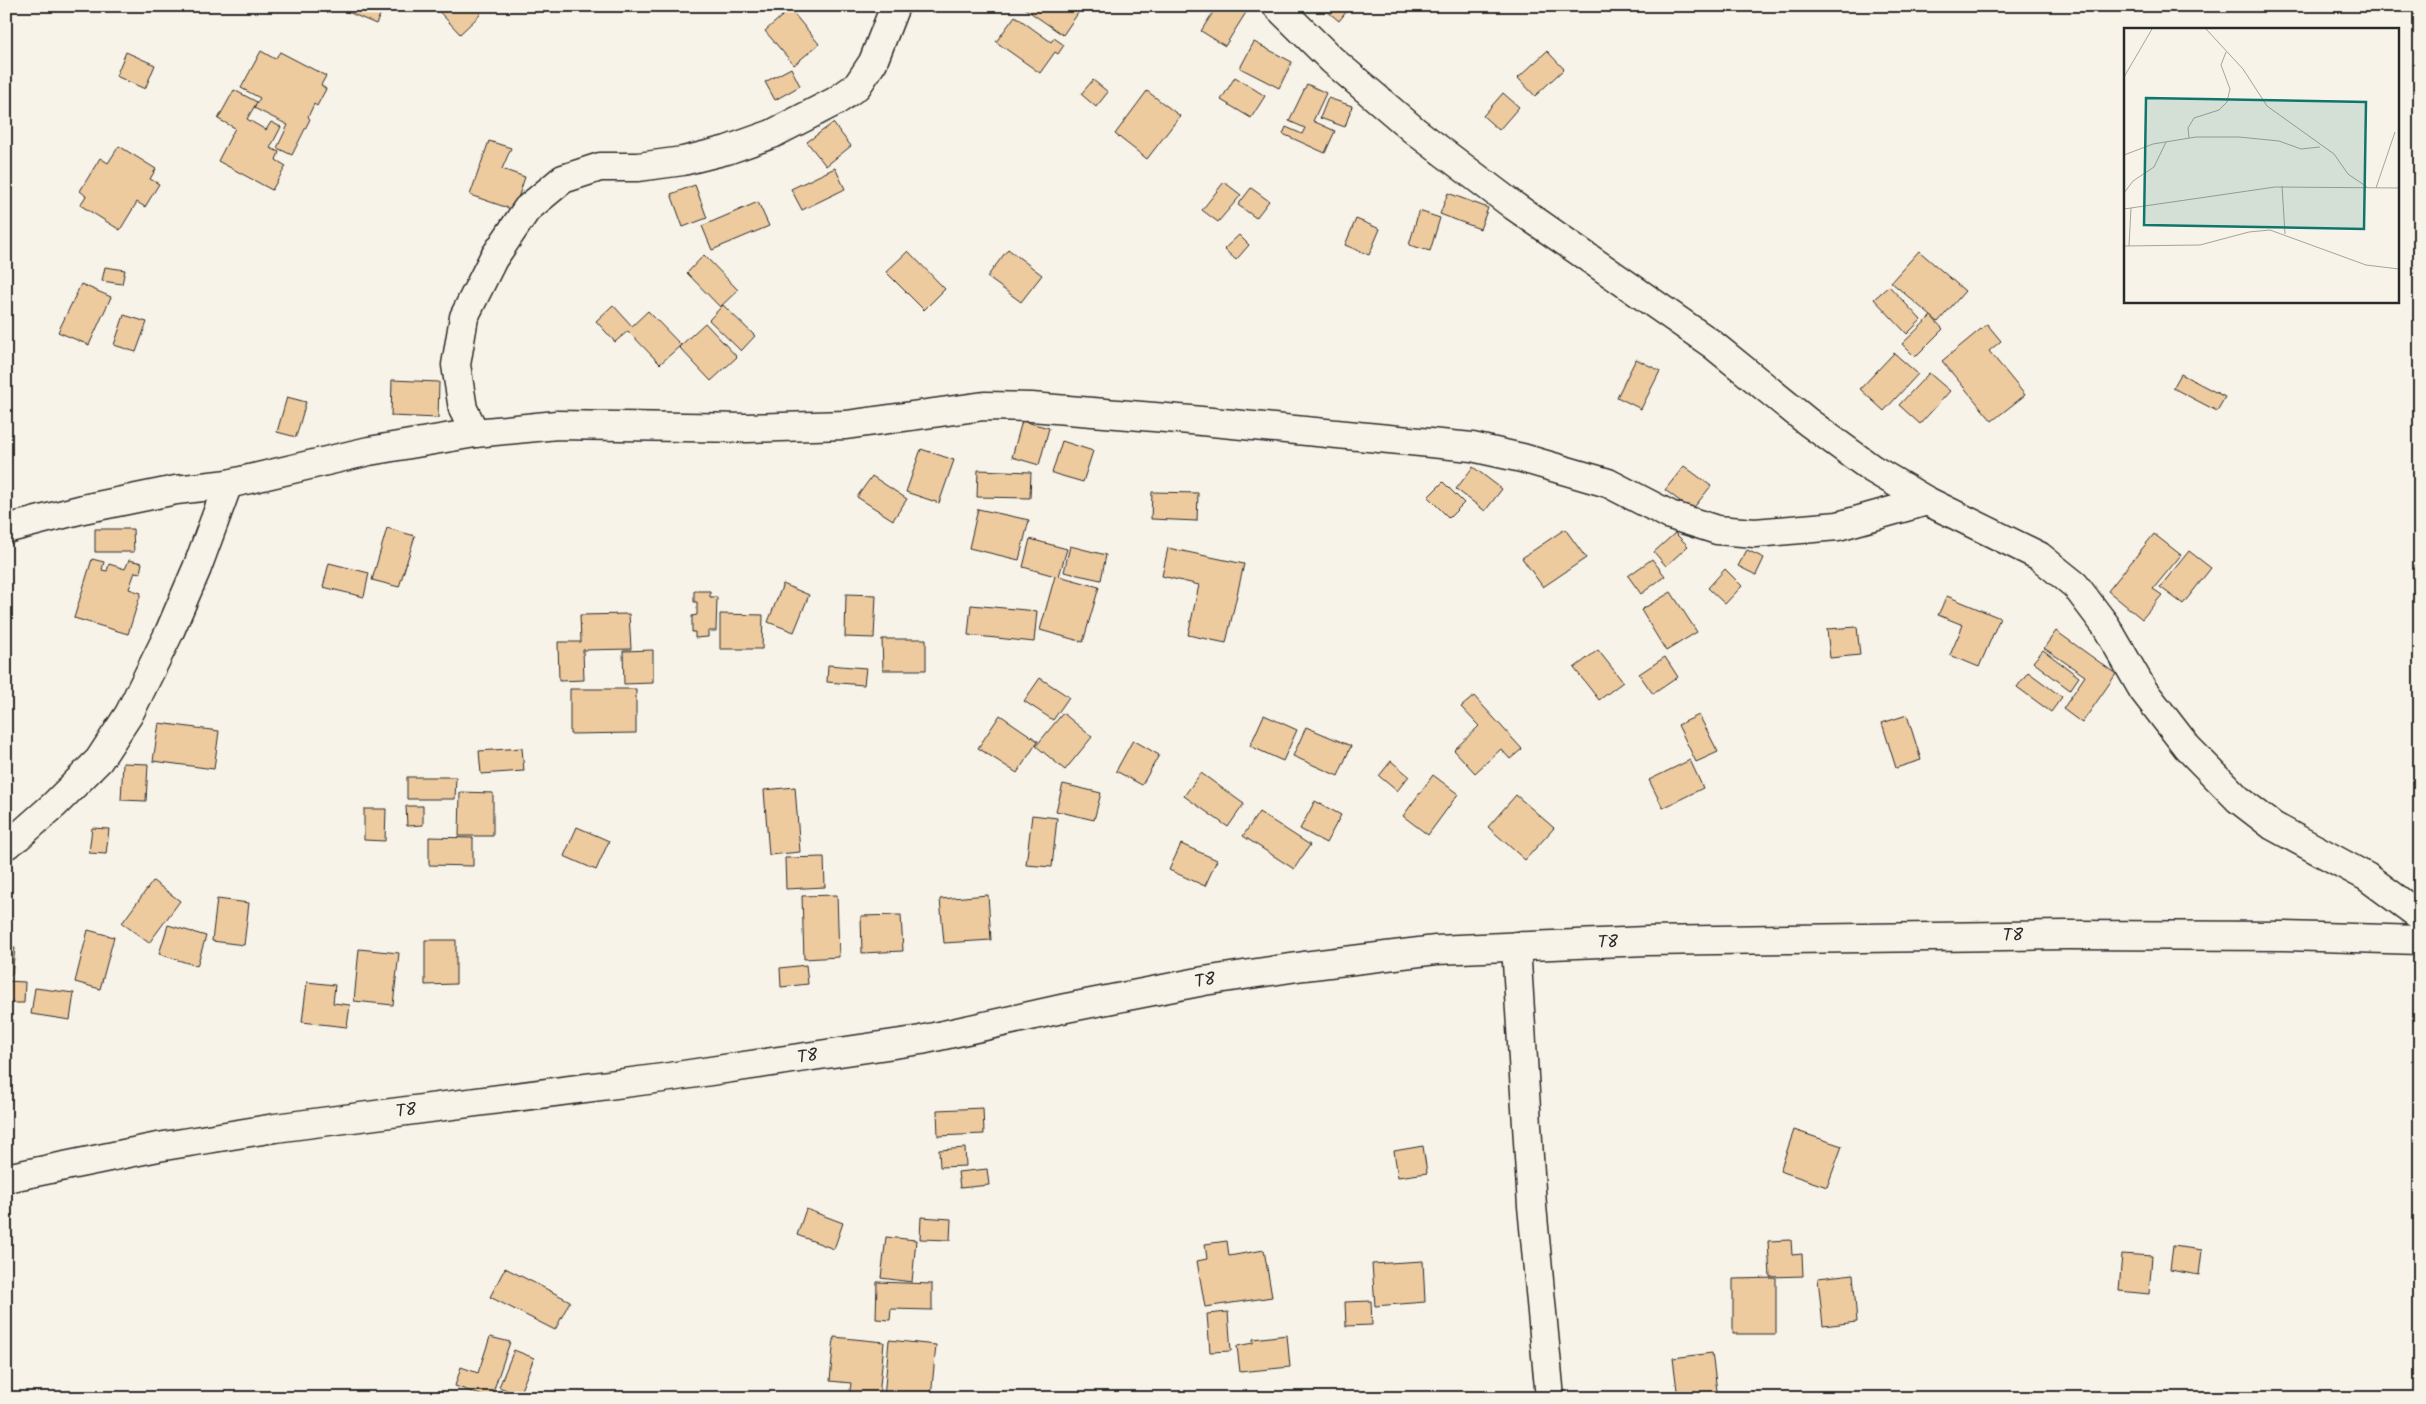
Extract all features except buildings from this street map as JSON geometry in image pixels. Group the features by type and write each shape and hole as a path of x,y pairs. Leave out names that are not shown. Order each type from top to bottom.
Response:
{"street":[{"path":"475,433 463,409 456,365 464,317 493,259 527,209 563,179 600,167 638,167 683,161 727,150 772,134 830,105 858,86 873,62 896,6"},
{"path":"1277,6 1332,60 1415,131 1514,206 1712,344 1808,422 1871,468 1927,501 2039,556 2074,585 2106,626 2143,690 2187,747 2238,799 2273,826 2342,866 2367,877 2420,916"},
{"path":"6,529 83,509 176,490 228,484 369,451 475,433 557,425 747,428 846,425 950,409 984,406 1031,406 1472,447 1522,458 1608,483 1670,515 1717,530 1755,533 1838,526 1927,501"},
{"path":"6,844 20,836 99,760 129,714 169,633 197,568 228,484"},
{"name":"T8","path":"6,1178 158,1147 274,1128 663,1078 922,1040 1066,1008 1204,981 1304,966 1436,950 1516,946 2068,934 2285,936 2420,940"},
{"path":"1516,946 1532,1206 1550,1398"}]}
